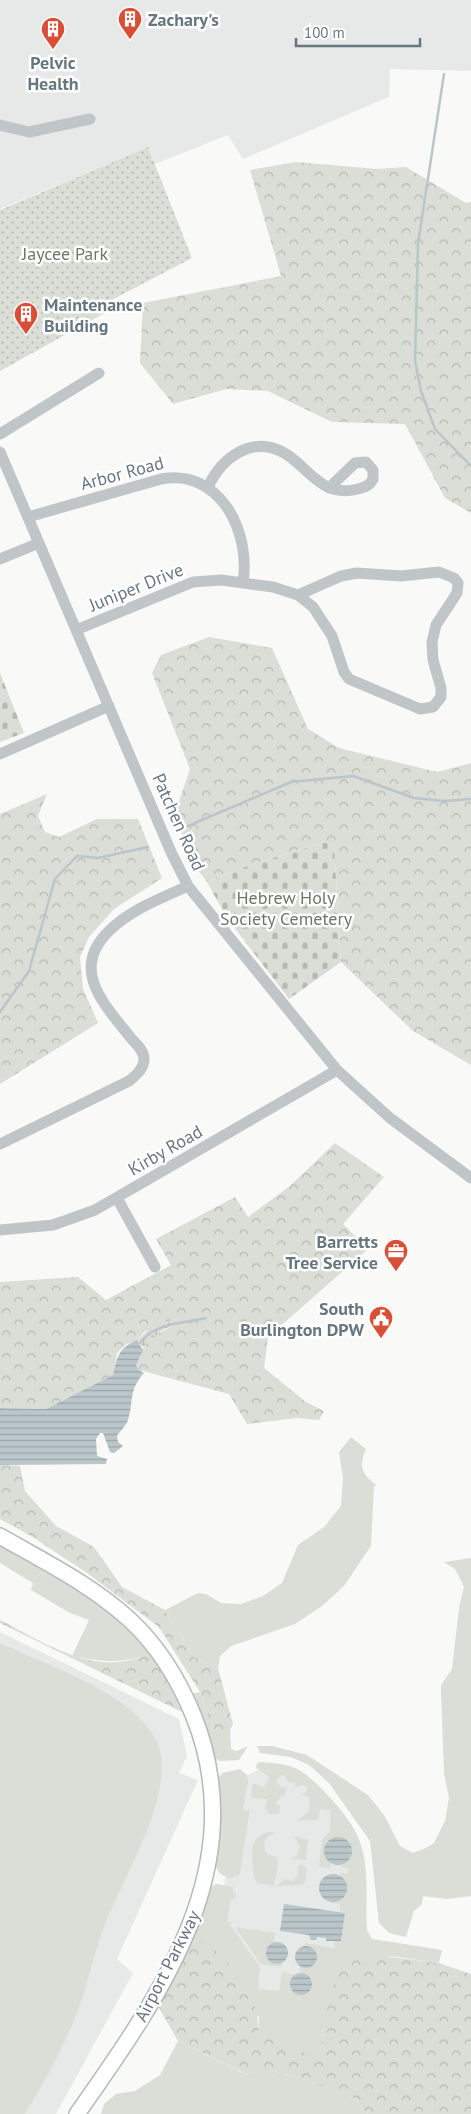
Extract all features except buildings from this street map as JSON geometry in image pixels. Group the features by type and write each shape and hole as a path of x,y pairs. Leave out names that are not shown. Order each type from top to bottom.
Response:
{"main road":[{"name":"Airport Parkway","path":"0,1536 90,1589 130,1620 149,1639 171,1669 188,1702 205,1748 212,1788 213,1827 210,1857 206,1878 192,1924 140,2021 77,2114"}],"street":[{"path":"0,125 29,132 90,119"},
{"path":"0,434 99,373"},
{"path":"208,487 223,462 245,450 261,448 285,454 313,479 329,488"},
{"name":"Patchen Road","path":"0,452 171,852 188,886 337,1070 390,1118 471,1178"},
{"name":"Arbor Road","path":"28,517 170,478 188,478 208,487 222,501 240,536 246,562 243,582"},
{"path":"0,559 39,543"},
{"name":"Juniper Drive","path":"76,630 193,582 215,580 243,582 273,588 298,595 313,607 324,622 335,643 344,672 349,679 420,709 430,708 438,703 441,691 434,666 432,642 436,625 457,593 458,583 452,576 439,572 401,576 357,572 341,576 298,595"},
{"path":"0,754 109,706"},
{"path":"0,1144 129,1081 142,1068 144,1059 142,1051 114,1018 97,992 91,973 93,956 104,936 121,921 147,904 188,886"},
{"name":"Kirby Road","path":"0,1230 53,1225 68,1221 117,1198 337,1070"},
{"path":"117,1198 155,1267"}],"shaded area":[{"path":"0,0 471,0 471,71 390,69 389,97 243,159 228,135 155,164 148,147 0,209"},
{"path":"137,1340 143,1350 136,1365 144,1373 133,1391 127,1422 117,1436 118,1442 123,1446 114,1453 110,1452 103,1433 100,1433 96,1439 97,1456 107,1459 106,1464 0,1465 0,1408 46,1409 113,1375 120,1353 126,1346"},
{"path":"0,1632 179,1719 187,1756 179,1773 198,1780 117,1959 133,1973 56,2114 0,2114"},
{"path":"258,1770 281,1770 320,1791 354,1847 345,1947 319,1989 254,1998 214,1949 241,1778"},
{"path":"338,1837 348,1841 352,1851 348,1861 338,1865 328,1861 324,1851 328,1841"},
{"path":"333,1874 343,1878 347,1888 343,1898 333,1902 323,1898 319,1888 323,1878"},
{"path":"284,1904 345,1913 341,1941 326,1941 326,1938 317,1937 316,1940 311,1940 309,1935 280,1931"},
{"path":"277,1942 287,1949 288,1953 281,1963 277,1964 267,1957 266,1953 273,1943"},
{"path":"306,1946 316,1953 317,1957 310,1967 306,1968 296,1961 295,1957 302,1947"},
{"path":"301,1973 311,1980 312,1984 305,1994 301,1995 291,1988 290,1984 297,1974"}],"green space":[{"name":"Jaycee Park","path":"148,147 192,258 104,304 108,311 0,371 0,210"},
{"path":"296,162 376,169 406,167 466,203 471,202 471,513 445,498 405,424 332,422 268,391 226,389 173,404 140,363 143,303 281,276 250,170"},
{"path":"209,637 272,648 308,729 339,748 437,772 471,763 471,1065 413,1031 341,962 334,846 326,842 253,864 207,882 198,870 174,816 190,769 152,673 161,655"},
{"path":"0,673 24,733 0,742"},
{"path":"47,794 38,816 45,832 59,837 97,819 138,819 162,878 114,909 89,937 80,957 83,989 98,1023 0,1084 0,814"},
{"name":"Hebrew Holy Society Cemetery","path":"326,842 334,846 341,962 289,999 227,918 207,882 253,864"},
{"path":"335,1143 384,1177 343,1224 368,1249 268,1337 264,1368 306,1402 324,1411 319,1420 297,1418 247,1424 229,1394 139,1370 136,1365 145,1345 155,1336 174,1325 145,1331 137,1340 125,1345 117,1353 113,1375 46,1409 0,1408 0,1282 78,1277 106,1300 171,1265 156,1239 235,1197 248,1217 290,1186"},
{"path":"171,1320 177,1322 161,1331 143,1347 137,1340 155,1324"},
{"path":"351,1437 366,1449 362,1465 363,1470 368,1478 377,1485 374,1486 371,1546 344,1586 322,1606 295,1624 231,1646 220,1656 218,1668 194,1657 165,1610 198,1593 206,1594 221,1603 241,1604 263,1596 282,1583 298,1545 324,1527 341,1506 343,1478 339,1452"},
{"path":"0,1465 20,1466 25,1491 56,1526 94,1547 122,1587 165,1610 194,1657 218,1668 233,1724 230,1730 215,1735 200,1692 159,1627 87,1573 31,1536 0,1519"},
{"path":"0,1543 83,1591 124,1622 152,1654 121,1661 94,1660 72,1656 89,1620 70,1613 31,1590 33,1583 0,1563"},
{"path":"471,1558 471,1896 447,1899 423,1896 422,1904 414,1911 406,1937 389,1933 379,1923 370,1841 329,1783 309,1765 291,1757 260,1753 257,1746 272,1746 307,1755 368,1795 384,1815 400,1846 413,1853 434,1843 445,1821 449,1798 444,1773 441,1685 452,1669 459,1608 464,1587 455,1569 444,1562"},
{"path":"0,1620 60,1651 93,1661 126,1661 152,1654 163,1669 186,1714 0,1623"},
{"path":"0,1643 88,1682 129,1709 145,1724 157,1742 162,1762 160,1784 154,1809 134,1861 104,1927 76,2014 56,2058 25,2114 0,2114"},
{"path":"200,1692 215,1734 230,1730 231,1749 237,1751 248,1746 239,1760 219,1761 212,1756 191,1694"},
{"path":"257,1763 287,1765 301,1771 326,1793 350,1823 363,1852 366,1874 367,1930 372,1939 442,1950 439,1963 390,1956 323,2024 322,2052 314,2057 259,2033 259,2017 181,1958 210,1887 217,1884 233,1887 233,1893 236,1893 235,1899 231,1899 227,1922 231,1922 231,1926 260,1967 258,1989 279,1991 282,1972 296,1975 291,1984 293,1991 311,1980 307,1975 300,1974 300,1966 304,1968 314,1950 304,1947 305,1943 334,1948 335,1940 341,1941 345,1912 340,1911 340,1904 330,1903 346,1893 340,1873 347,1874 348,1869 340,1867 350,1856 350,1846 331,1840 328,1842 325,1851 326,1857 331,1863 331,1868 319,1867 322,1840 330,1831 331,1810 320,1809 318,1820 297,1821 309,1811 310,1798 302,1795 307,1791 307,1788 304,1785 295,1787 295,1783 288,1782 285,1776 281,1775 276,1781 281,1787 287,1788 285,1796 282,1796 275,1804 280,1806 279,1814 268,1814 268,1810 265,1810 267,1799 251,1798 253,1783 264,1788 269,1777 256,1768"},
{"path":"240,1769 247,1775 248,1782 243,1808 245,1811 250,1809 240,1873 238,1876 230,1878 220,1873 215,1863 216,1781 222,1773"},
{"path":"274,1832 264,1841 265,1851 268,1855 277,1857 278,1864 274,1886 257,1883 253,1870 253,1844 262,1834"},
{"path":"294,1836 308,1840 306,1860 292,1859 297,1855 300,1847"},
{"path":"298,1865 303,1865 307,1869 306,1880 302,1885 276,1886 285,1879 292,1881 295,1879 298,1875"},
{"path":"235,1927 275,1933 274,1943 267,1957 272,1962 282,1963 281,1967 261,1964"},
{"path":"194,1942 207,1942 227,1962 243,1983 254,2005 258,2018 259,2033 276,2042 314,2056 322,2052 323,2024 339,1966 359,1953 439,1963 471,1974 471,2114 368,2114 354,2098 303,2079 270,2070 246,2074 178,2041 158,2006 181,1958"},
{"path":"178,2041 245,2074 270,2070 303,2079 354,2098 368,2114 101,2114 104,2104 116,2094 135,2091 160,2075"}],"waterway":[{"path":"444,74 418,244 415,361 421,391 435,429 471,466"},
{"path":"188,826 291,782 353,776 414,798 445,801 471,799"},
{"path":"0,1012 29,971 55,879 77,856 98,858 148,847"},
{"path":"140,1343 146,1336 161,1327 206,1318"}],"place":[{"name":"Zachary's","path":"130,40"},
{"name":"Pelvic Health","path":"53,50"},
{"name":"Maintenance Building","path":"26,335"},
{"name":"Barretts Tree Service","path":"396,1272"},
{"name":"South Burlington DPW","path":"381,1339"}]}
